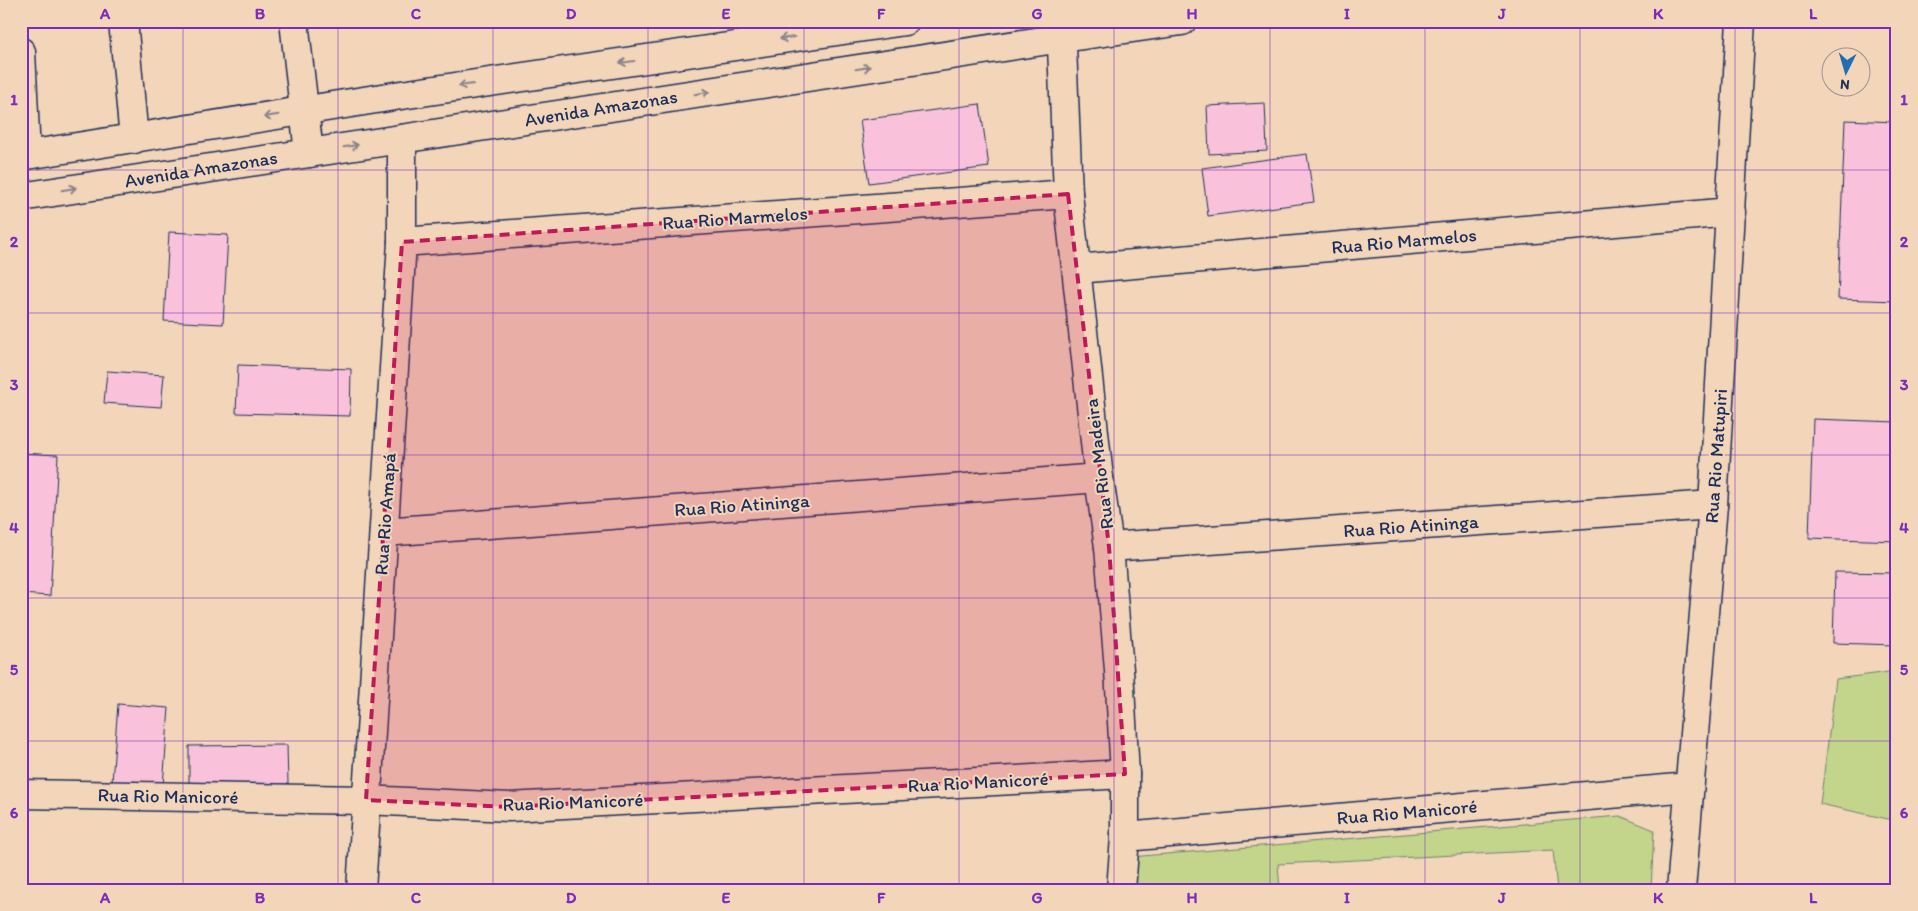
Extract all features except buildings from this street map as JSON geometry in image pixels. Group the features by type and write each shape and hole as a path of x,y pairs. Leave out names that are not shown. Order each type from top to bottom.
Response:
{"street":[{"path":"123,21 134,139"},
{"path":"294,21 309,153"},
{"path":"21,52 23,156 411,94 905,21"},
{"name":"Avenida Amazonas","path":"21,197 402,139 1062,30 1182,21"},
{"name":"Rua Rio Matupiri","path":"1681,890 1713,505 1741,21"},
{"name":"Rua Rio Madeira","path":"1062,30 1068,194 1099,478 1109,547 1125,774 1125,837 1121,890"},
{"name":"Rua Rio Amapá","path":"361,890 402,242 402,139"},
{"name":"Rua Rio Marmelos","path":"402,242 1068,194"},
{"name":"Rua Rio Marmelos","path":"1077,269 1731,212"},
{"name":"Rua Rio Atininga","path":"384,532 1099,478"},
{"name":"Rua Rio Atininga","path":"1109,547 1713,505"},
{"name":"Rua Rio Manicoré","path":"21,794 366,800 509,806 1125,774"},
{"name":"Rua Rio Manicoré","path":"1125,837 1689,787"}],"highlighted area":[{"path":"1068,194 1109,547 1125,774 509,807 366,800 402,242"}],"green space":[{"path":"1897,671 1897,821 1820,804 1836,679"},
{"path":"1620,816 1654,830 1651,890 1557,890 1553,850 1278,864 1280,890 1125,890 1130,857"}]}
